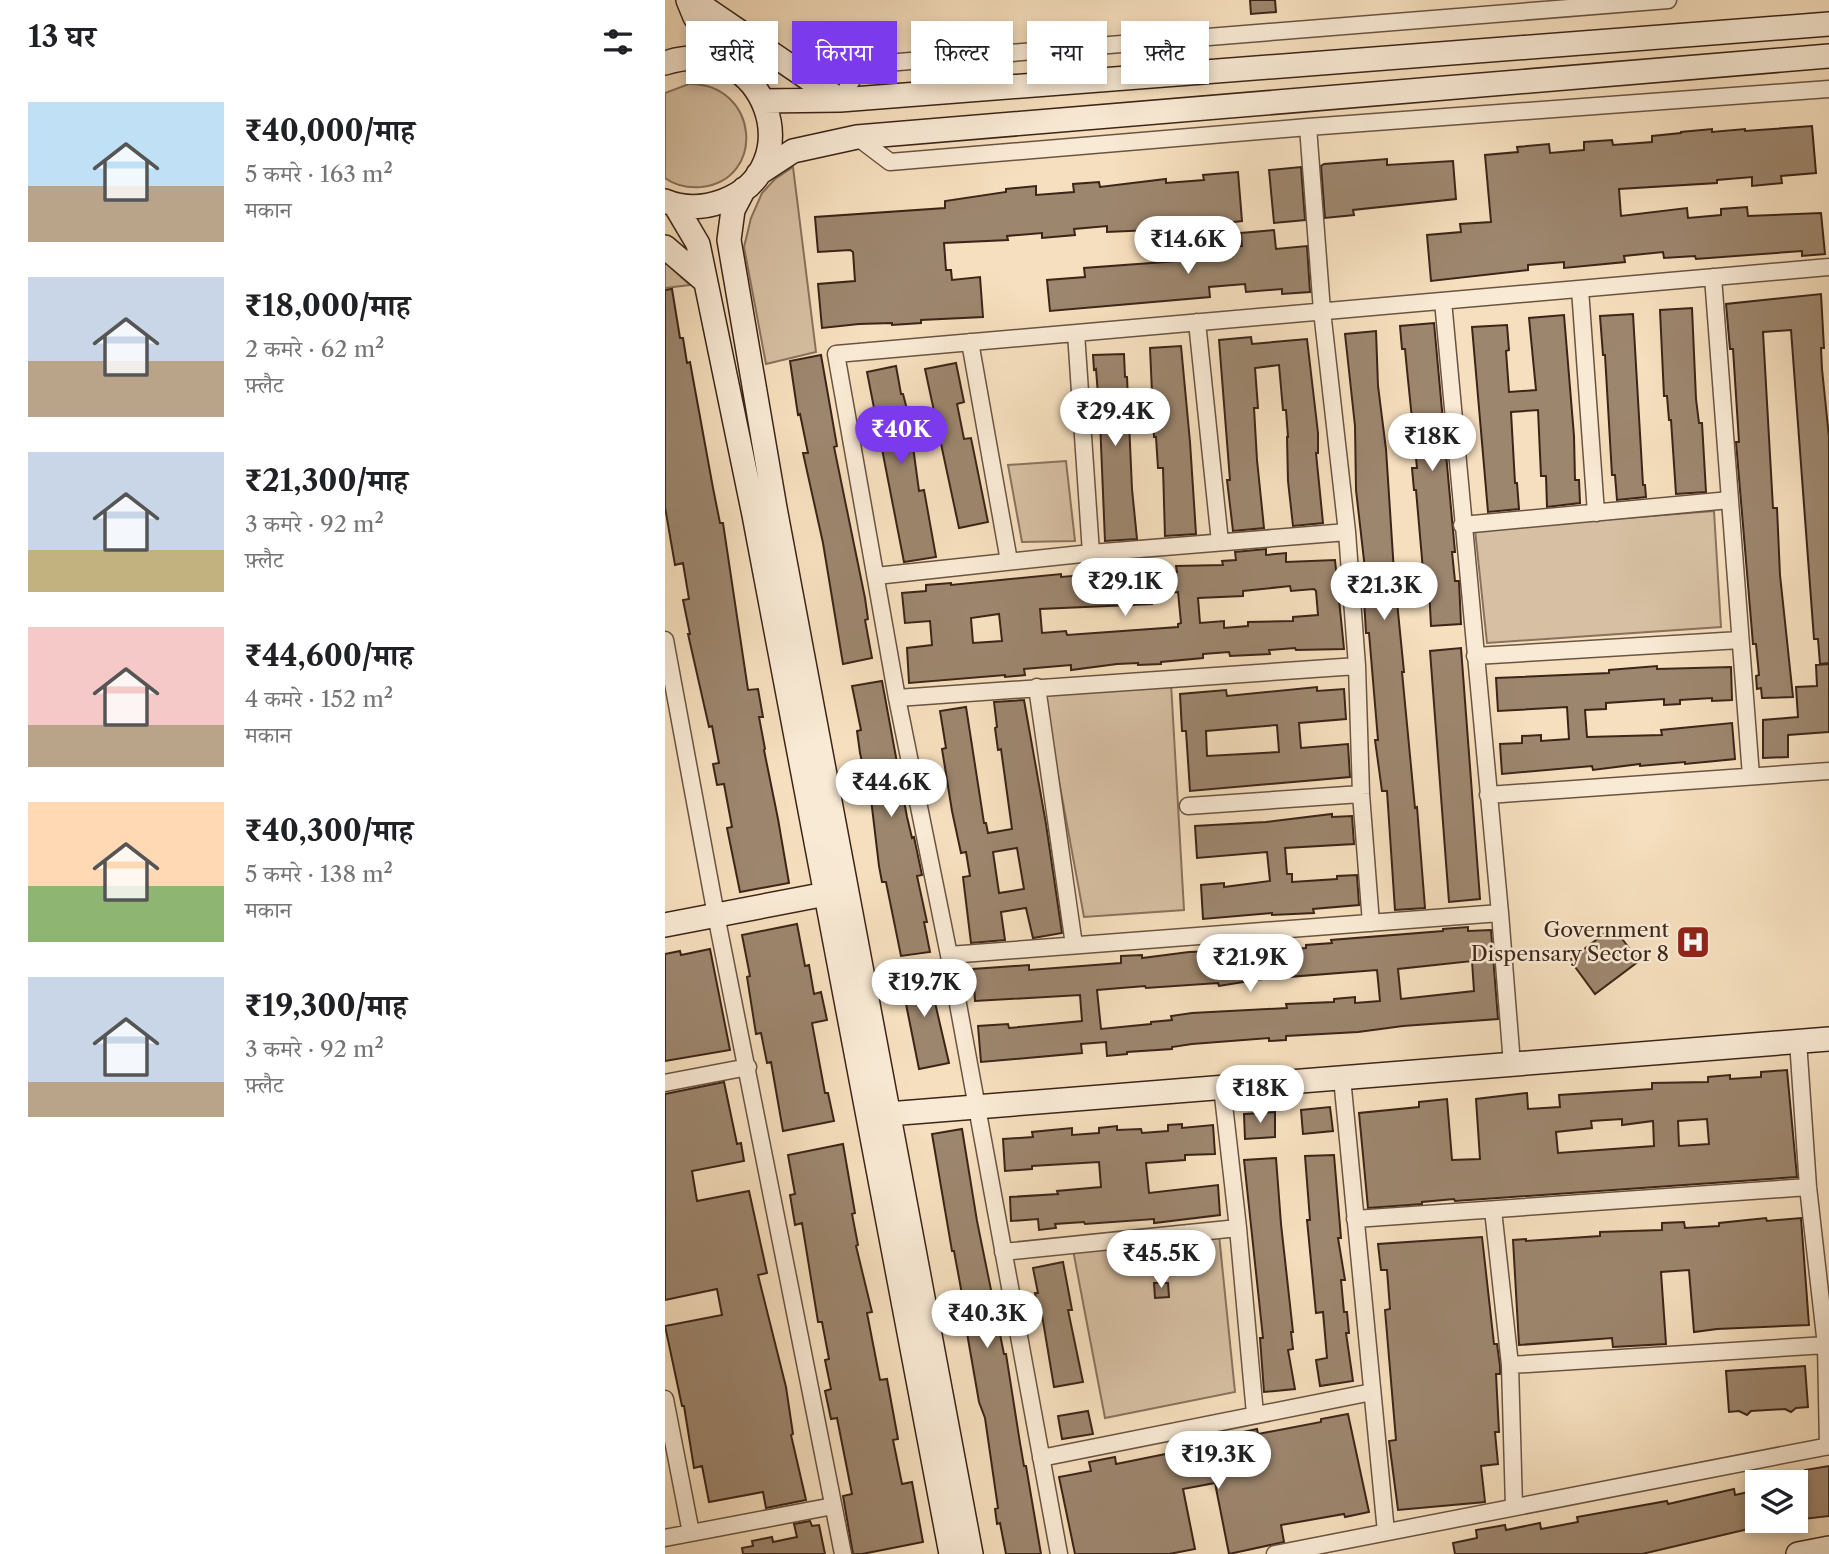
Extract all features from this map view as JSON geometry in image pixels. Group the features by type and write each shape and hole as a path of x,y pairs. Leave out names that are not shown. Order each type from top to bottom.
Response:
{"street":[{"path":"688,0 698,21"},
{"path":"693,0 840,100"},
{"path":"840,100 861,65 1599,3 1668,0"},
{"path":"763,101 840,100 1829,24"},
{"path":"670,203 693,207 712,205 729,199 793,151 857,137 1829,56"},
{"path":"665,63 686,58"},
{"path":"753,84 769,117 770,139 765,159 733,210 729,240 775,508 971,1554"},
{"path":"857,137 890,162 1308,127 1829,89"},
{"path":"1308,127 1322,311 1347,532 1371,923"},
{"path":"670,203 698,243 754,515 951,1554"},
{"path":"665,247 705,281"},
{"path":"1059,1554 949,955 897,698 836,354 1829,267"},
{"path":"1713,277 1751,776"},
{"path":"1580,289 1595,513"},
{"path":"1443,300 1512,1064"},
{"path":"1197,322 1220,542"},
{"path":"1076,332 1091,553"},
{"path":"970,342 1009,561"},
{"path":"1462,525 1730,500"},
{"path":"876,576 1091,553 1347,532"},
{"path":"665,640 668,671 842,1554"},
{"path":"1475,656 1740,640"},
{"path":"897,698 1357,666"},
{"path":"1037,687 1074,946"},
{"path":"1488,795 1829,771"},
{"path":"1188,806 1361,794"},
{"path":"665,925 826,894"},
{"path":"949,955 1500,913"},
{"path":"888,1114 1829,1039"},
{"path":"1275,1554 1828,1446 1826,1345 1808,1187 1798,1041"},
{"path":"665,1083 748,1067"},
{"path":"1342,1078 1385,1532"},
{"path":"1222,1087 1255,1414"},
{"path":"1355,1219 1808,1187"},
{"path":"1493,1210 1510,1365 1514,1507"},
{"path":"1003,1252 1238,1228"},
{"path":"1510,1365 1826,1345"},
{"path":"1041,1458 1372,1392"},
{"path":"665,1404 691,1533"},
{"path":"665,1538 833,1506"},
{"path":"1798,1554 1829,1548"}],"shaded area":[{"path":"689,84 712,88 730,99 741,114 746,132 745,151 737,168 722,181 691,187 673,183 665,178 665,93"},
{"path":"793,167 816,352 766,364 744,247 751,218 762,193 775,179"},
{"path":"665,262 690,285 665,288"},
{"path":"1066,461 1075,541 1022,542 1008,465"},
{"path":"1714,511 1721,627 1487,643 1475,530"},
{"path":"1171,683 1184,910 1084,917 1043,694"},
{"path":"1219,1235 1235,1392 1105,1418 1073,1250"}],"building":[{"path":"1250,0 1275,0 1276,12 1251,14"},
{"path":"1812,126 1816,173 1781,176 1782,183 1752,186 1752,177 1717,180 1717,183 1619,189 1621,216 1687,208 1688,218 1721,215 1721,209 1747,207 1748,216 1821,213 1825,254 1802,256 1802,251 1696,259 1695,256 1664,258 1663,252 1624,256 1625,262 1564,268 1564,262 1528,265 1528,270 1431,281 1427,235 1461,232 1460,224 1491,222 1485,155 1518,152 1517,147 1549,144 1550,153 1584,150 1584,142 1612,140 1613,145 1652,142 1652,136 1712,129 1712,132"},
{"path":"1387,159 1387,165 1453,161 1456,199 1353,210 1354,215 1325,218 1321,166"},
{"path":"1301,167 1305,220 1274,223 1269,170"},
{"path":"1238,172 1242,221 1175,229 1107,232 1107,226 1074,229 1075,235 1042,238 1042,233 1007,236 1008,240 944,243 946,270 951,270 952,280 980,277 983,317 822,328 818,284 855,281 853,252 818,252 815,217 945,208 945,201 1006,192 1006,189 1036,186 1036,195 1074,192 1073,184 1099,182 1100,187 1166,179 1166,183 1204,180 1203,175"},
{"path":"1274,230 1276,249 1307,246 1310,292 1282,294 1282,289 1246,292 1245,284 1209,287 1210,297 1050,311 1047,280 1085,277 1084,268 1178,261 1177,255 1242,246 1241,233"},
{"path":"672,289 680,338 683,338 687,363 690,362 720,523 723,523 748,690 758,689 763,717 759,717 764,750 789,883 740,892 727,828 732,827 724,784 717,785 713,764 719,763 712,726 709,727 688,634 683,600 689,599 683,563 675,565 665,507 665,290"},
{"path":"1821,294 1824,348 1821,348 1822,369 1829,437 1829,663 1820,664 1818,639 1814,639 1791,330 1763,332 1773,508 1777,508 1780,575 1793,697 1762,698 1761,688 1757,689 1756,676 1759,675 1756,644 1753,644 1736,442 1739,442 1733,349 1730,349 1726,304"},
{"path":"1692,308 1696,399 1699,423 1702,423 1706,492 1676,494 1671,420 1667,396 1664,396 1660,310"},
{"path":"1633,314 1643,485 1646,497 1617,500 1615,475 1612,475 1600,316"},
{"path":"1564,315 1575,480 1579,480 1580,503 1547,507 1546,476 1541,476 1538,410 1511,412 1519,509 1488,512 1472,327 1507,325 1509,392 1536,390 1529,318"},
{"path":"1434,323 1455,552 1452,552 1455,581 1459,581 1461,624 1431,626 1428,570 1423,570 1414,490 1412,468 1417,468 1405,349 1402,349 1400,326"},
{"path":"1376,331 1378,386 1386,449 1402,672 1425,908 1395,910 1387,791 1382,791 1375,740 1378,740 1364,599 1366,578 1356,490 1355,426 1345,334"},
{"path":"1251,337 1252,344 1307,339 1318,433 1316,453 1323,523 1293,526 1288,481 1286,410 1283,410 1279,365 1255,368 1258,408 1254,408 1264,528 1233,531 1227,480 1230,480 1219,340"},
{"path":"1181,346 1196,534 1165,536 1163,468 1158,468 1154,437 1150,348"},
{"path":"1124,354 1137,539 1105,541 1100,421 1093,355"},
{"path":"821,355 837,446 834,447 865,598 868,619 865,620 872,658 843,664 823,543 803,453 808,453 800,414 798,415 790,361"},
{"path":"956,363 964,402 957,404 964,439 971,438 988,522 959,528 925,369"},
{"path":"896,366 909,417 919,491 924,490 936,557 904,562 867,372"},
{"path":"1266,549 1266,555 1286,553 1286,562 1335,560 1344,649 1295,648 1269,650 1270,654 1230,656 1229,652 1203,654 1203,658 1161,664 1117,664 1071,670 1071,665 1024,669 1025,675 909,683 907,648 932,645 930,621 905,623 902,593 926,591 926,585 1061,574 1061,577 1108,573 1109,577 1177,572 1176,566 1223,565 1222,561 1236,560 1235,552","holes":["1290,586 1291,591 1316,591 1318,615 1293,617 1293,621 1248,622 1248,626 1224,628 1224,621 1200,623 1198,598 1243,596 1243,591","1178,592 1181,623 1178,627 1067,635 1066,631 1042,633 1040,609 1152,604 1151,595","999,614 1002,641 973,643 971,618"]},
{"path":"1461,648 1480,899 1449,902 1430,651"},
{"path":"1829,664 1829,732 1788,735 1788,757 1763,758 1763,720 1798,717 1796,687 1817,686 1816,665"},
{"path":"1657,666 1657,669 1731,667 1732,700 1680,700 1680,704 1664,705 1664,699 1606,703 1606,709 1585,710 1587,737 1662,735 1661,730 1732,723 1735,759 1685,764 1640,764 1593,770 1592,766 1502,774 1500,744 1522,743 1522,736 1541,735 1541,741 1569,739 1567,707 1498,711 1496,678 1609,673 1609,670"},
{"path":"882,681 907,817 922,875 917,876 927,922 924,922 930,952 901,956 886,882 882,882 879,866 871,799 857,731 861,730 852,686"},
{"path":"1317,687 1317,691 1344,689 1346,719 1299,723 1301,748 1348,744 1350,777 1190,791 1186,731 1182,731 1180,694 1226,690 1227,696","holes":["1277,725 1279,752 1207,756 1206,731"]},
{"path":"1024,700 1062,933 1033,938 1026,908 1001,912 1005,940 971,943 963,877 970,876 966,852 961,853 952,811 942,749 946,748 940,711 966,707 984,823 988,833 1012,829 1001,749 998,750 994,702","holes":["1017,848 1024,889 999,893 993,852"]},
{"path":"1332,814 1332,817 1352,816 1354,844 1285,848 1287,874 1292,874 1292,882 1357,875 1359,905 1313,909 1314,913 1272,913 1203,919 1201,885 1224,883 1224,887 1270,881 1267,852 1197,858 1195,826 1266,822"},
{"path":"797,924 805,966 809,965 814,994 821,992 827,1020 812,1023 825,1093 828,1093 834,1121 783,1131 771,1062 767,1063 761,1033 756,1034 747,977 750,976 742,935"},
{"path":"1468,927 1468,931 1491,930 1498,1019 1286,1036 1286,1040 1269,1041 1269,1038 1192,1044 1172,1049 1107,1056 1106,1042 1081,1044 1082,1053 981,1062 978,1026 1008,1024 1009,1028 1082,1021 1080,995 975,1001 973,969 1029,965 1029,970 1121,963 1121,956 1142,955 1142,958 1189,952 1306,948 1306,945 1332,943 1331,940","holes":["1472,961 1474,991 1401,999 1398,969","1377,970 1380,1001 1355,1003 1355,997 1334,999 1334,1002 1286,1004 1287,1008 1192,1013 1171,1016 1172,1020 1151,1024 1101,1029 1097,990 1218,983 1219,986 1262,979"]},
{"path":"1613,927 1639,961 1595,994 1570,960"},
{"path":"710,949 730,1050 665,1061 665,954 680,951 681,955"},
{"path":"933,972 937,993 933,994 949,1063 919,1069 901,979 902,974"},
{"path":"1787,1070 1797,1177 1454,1199 1368,1208 1359,1113 1419,1107 1419,1102 1447,1099 1452,1160 1480,1159 1476,1099 1527,1093 1528,1109 1560,1107 1559,1095 1652,1089 1652,1083 1708,1082 1708,1077 1730,1075 1730,1079 1761,1077 1761,1072","holes":["1622,1119 1622,1125 1653,1121 1654,1146 1558,1153 1556,1132 1592,1128 1591,1121","1707,1119 1709,1144 1679,1146 1678,1121"]},
{"path":"724,1082 737,1144 741,1143 744,1161 692,1171 697,1201 749,1191 767,1273 758,1275 786,1387 791,1435 806,1500 766,1508 763,1492 709,1502 702,1466 694,1468 684,1406 665,1326 722,1315 717,1289 665,1300 665,1094"},
{"path":"1330,1107 1333,1131 1303,1134 1301,1110"},
{"path":"1275,1112 1275,1137 1245,1139 1244,1114"},
{"path":"1182,1124 1182,1128 1213,1125 1215,1154 1185,1155 1185,1160 1146,1163 1149,1193 1218,1185 1220,1215 1154,1223 1154,1219 1055,1224 1056,1228 1039,1230 1038,1219 1011,1221 1010,1197 1058,1194 1057,1191 1101,1187 1099,1162 1032,1166 1032,1169 1005,1171 1003,1139 1033,1137 1032,1132 1072,1128 1072,1135 1099,1133 1099,1128 1117,1126 1117,1130 1141,1129 1142,1133 1168,1131 1168,1125"},
{"path":"962,1129 977,1221 1006,1354 1041,1554 1006,1554 1000,1523 997,1524 995,1509 998,1508 985,1418 979,1402 967,1333 969,1332 932,1134"},
{"path":"843,1144 855,1213 852,1214 858,1245 856,1246 872,1312 867,1313 880,1380 887,1379 898,1439 893,1440 902,1484 912,1482 923,1542 862,1554 853,1554 843,1496 852,1494 837,1418 831,1419 825,1391 831,1389 825,1360 829,1359 822,1322 818,1322 802,1223 795,1225 790,1195 795,1194 788,1155"},
{"path":"1334,1155 1341,1238 1338,1238 1345,1280 1341,1280 1344,1312 1347,1312 1349,1333 1346,1333 1353,1381 1320,1386 1316,1360 1327,1358 1323,1312 1316,1313 1307,1220 1310,1220 1305,1156"},
{"path":"1276,1158 1293,1332 1293,1349 1288,1350 1295,1389 1264,1392 1260,1338 1263,1338 1244,1160"},
{"path":"1766,1218 1767,1221 1801,1218 1809,1325 1694,1332 1689,1270 1661,1272 1666,1344 1613,1347 1612,1338 1519,1345 1513,1240 1600,1236 1600,1232 1662,1230 1662,1223 1684,1222 1685,1228 1719,1226 1719,1223"},
{"path":"1482,1237 1494,1344 1497,1344 1500,1366 1500,1374 1496,1374 1499,1432 1495,1432 1498,1464 1481,1466 1485,1502 1398,1510 1389,1441 1396,1440 1385,1310 1390,1309 1387,1270 1381,1270 1378,1244"},
{"path":"1063,1262 1072,1310 1068,1310 1083,1382 1054,1387 1042,1315 1039,1316 1033,1268"},
{"path":"1154,1283 1168,1283 1169,1297 1155,1298"},
{"path":"1805,1366 1808,1407 1796,1408 1791,1412 1785,1409 1751,1411 1747,1415 1739,1411 1729,1412 1726,1371"},
{"path":"1088,1411 1093,1434 1062,1439 1058,1416"},
{"path":"1348,1414 1369,1512 1281,1525 1284,1542 1229,1554 1215,1483 1183,1489 1195,1549 1169,1554 1075,1554 1059,1477 1091,1471 1089,1462 1115,1457 1116,1464 1235,1440 1234,1434 1257,1429 1258,1434"},
{"path":"1829,1466 1829,1516 1808,1518 1808,1470 1805,1470"},
{"path":"1734,1489 1735,1495 1745,1493 1745,1530 1642,1554 1455,1554 1453,1543 1477,1538 1476,1530 1505,1525 1506,1530 1540,1523 1541,1529 1578,1522 1577,1517 1667,1501 1668,1504"},
{"path":"810,1521 812,1526 819,1525 825,1554 743,1554 742,1548 753,1546 752,1541 772,1537 773,1542 797,1537 794,1524"}],"place":[{"name":"Government Dispensary Sector 8","path":"1693,942"}]}
